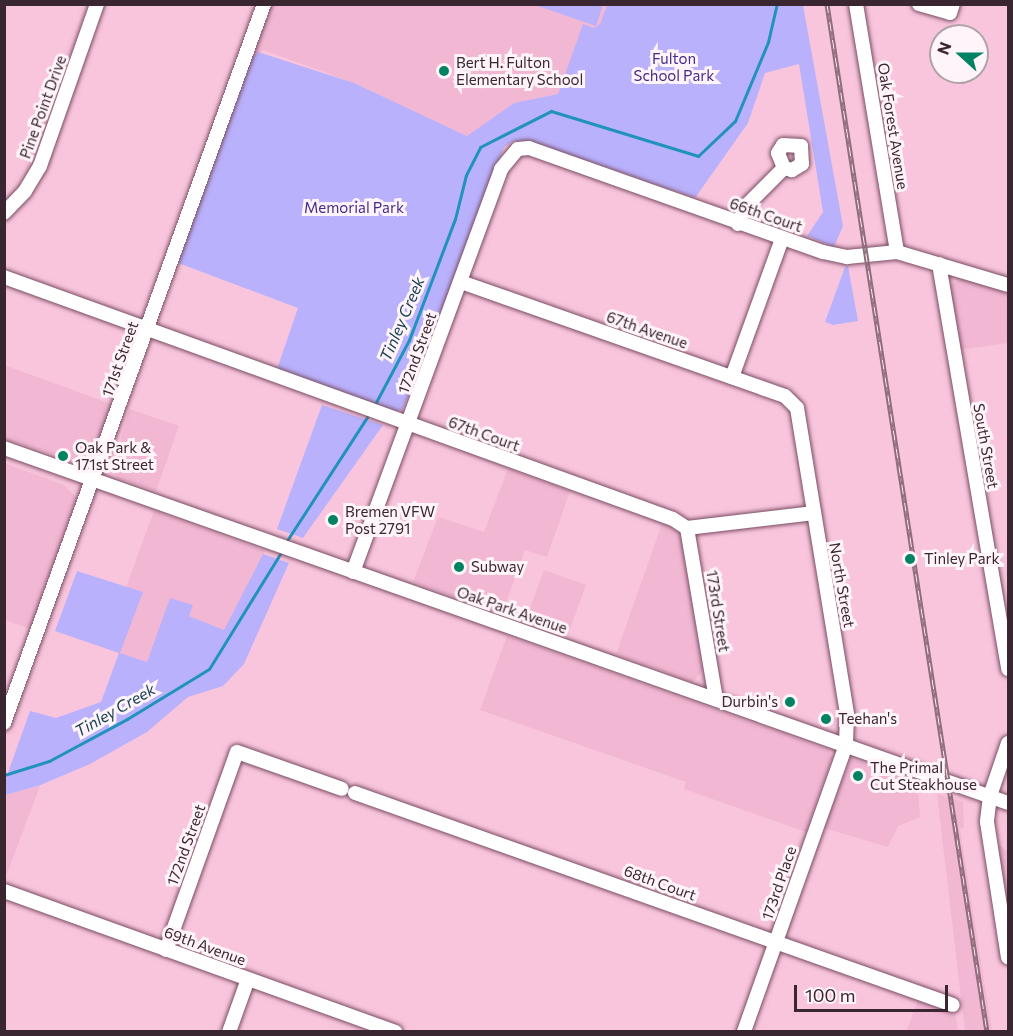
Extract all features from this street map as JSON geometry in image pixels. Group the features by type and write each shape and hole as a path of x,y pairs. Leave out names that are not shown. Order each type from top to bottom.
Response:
{"street":[{"name":"Pine Point Drive","path":"4,213 25,191 40,166 97,4"},
{"name":"171st Street","path":"4,723 94,480 264,4"},
{"name":"Oak Forest Avenue","path":"856,4 897,252"},
{"path":"919,4 952,9"},
{"name":"66th Court","path":"518,149 529,148 782,239 847,257 897,252 1008,285"},
{"name":"172nd Street","path":"353,572 501,169 518,149"},
{"path":"738,224 746,206 784,168"},
{"path":"732,377 782,239"},
{"name":"South Street","path":"939,264 1008,669"},
{"name":"67th Court","path":"4,278 673,519 687,528"},
{"name":"67th Avenue","path":"461,282 785,396 797,408 801,430"},
{"name":"North Street","path":"801,430 847,715 846,745"},
{"name":"Oak Park Avenue","path":"4,448 1008,802"},
{"path":"687,528 814,513"},
{"name":"173rd Street","path":"687,528 716,699"},
{"path":"1008,743 990,796 987,822 1008,957"},
{"name":"173rd Place","path":"744,1032 846,745"},
{"name":"172nd Street","path":"166,950 237,752"},
{"name":"68th Court","path":"237,752 953,1005"},
{"name":"69th Avenue","path":"4,891 395,1032"},
{"path":"229,1032 248,979"}],"shaded area":[{"name":"Bert H. Fulton Elementary School","path":"270,5 607,5 600,24 594,28 583,25 558,94 514,103 467,136 354,83 263,50 251,59"},
{"path":"964,278 1008,291 1008,343 958,350 950,285"},
{"path":"4,365 114,405 89,462 82,463 5,439"},
{"path":"129,409 179,426 156,491 116,477 113,470"},
{"path":"4,463 64,485 77,498 30,629 5,620"},
{"path":"508,469 570,491 547,557 525,550 502,614 413,582 438,517 484,532"},
{"path":"154,511 265,551 224,630 188,616 147,662 119,653 142,593 126,587"},
{"path":"662,524 681,533 703,670 693,682 616,654"},
{"path":"544,570 586,585 567,637 525,622"},
{"path":"507,636 829,750 832,758 806,832 684,789 686,782 480,710"},
{"path":"851,759 917,780 920,817 898,826 888,847 824,828"},
{"path":"40,786 5,879 5,795"},
{"path":"937,794 963,802 964,828 960,829 992,1031 965,1031"},
{"path":"998,844 1008,852 1008,913"},
{"path":"918,1000 955,1013 958,1031 906,1032"}],"green space":[{"path":"535,4 603,5 596,26"},
{"name":"Memorial Park","path":"607,5 803,5 843,226 834,247 807,236 823,212 799,64 765,73 748,123 695,198 529,141 514,141 504,147 423,364 402,410 394,411 277,369 298,308 178,263 251,59 258,52 354,83 467,136 514,103 558,94 583,24 594,28 600,24"},
{"path":"848,266 858,321 833,325 825,322 845,267"},
{"path":"322,405 383,425 303,538 277,529"},
{"path":"263,554 289,563 244,664 223,686 188,697 147,732 90,764 38,786 5,795 5,781 30,711 56,718 101,702 119,653 55,631 77,571 143,592 120,653 147,662 170,598 193,605 189,616 224,630"}],"waterway":[{"name":"Tinley Creek","path":"374,406 409,340 455,219 466,175 480,147 551,111 698,156 735,121 768,42 777,4"},
{"name":"Tinley Creek","path":"286,542 369,414"},
{"name":"Tinley Creek","path":"4,775 49,761 127,719 209,669 282,551"}],"railway":[{"path":"827,4 987,1032"}],"place":[{"name":"Bert H. Fulton Elementary School","path":"444,71"},
{"name":"Oak Park & 171st Street","path":"63,456"},
{"name":"Bremen VFW Post 2791","path":"333,520"},
{"name":"Tinley Park","path":"910,559"},
{"name":"Subway","path":"459,567"},
{"name":"Durbin's","path":"790,702"},
{"name":"Teehan's","path":"826,719"},
{"name":"The Primal Cut Steakhouse","path":"858,776"}],"park label":[{"name":"Fulton School Park","path":"674,66"}]}
